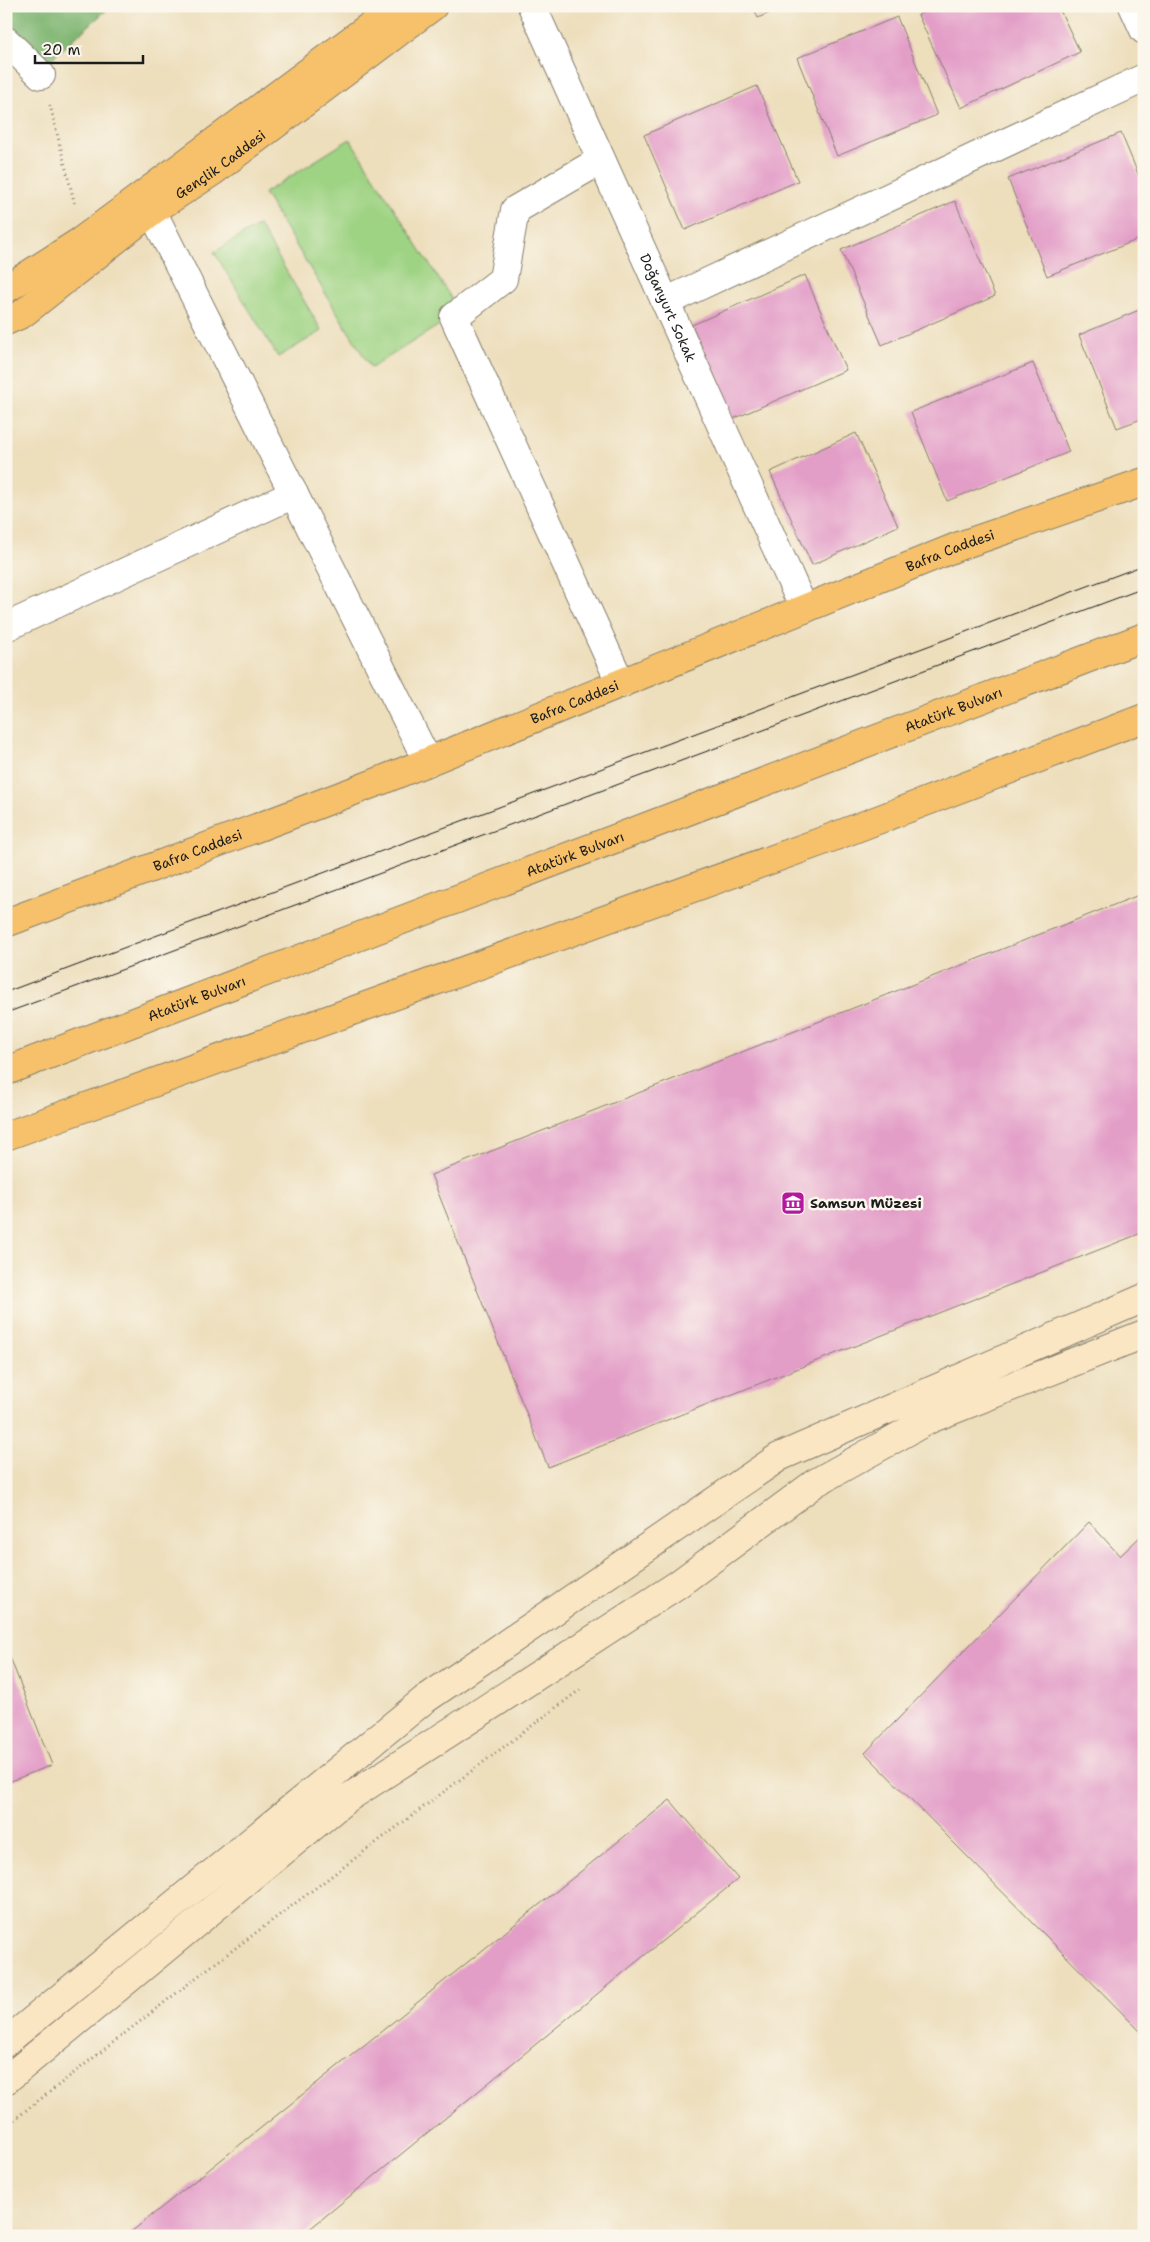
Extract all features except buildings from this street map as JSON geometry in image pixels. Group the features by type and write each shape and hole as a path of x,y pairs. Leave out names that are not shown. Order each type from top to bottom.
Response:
{"main road":[{"name":"Gençlik Caddesi","path":"6,289 81,241 397,6"},
{"name":"Gençlik Caddesi","path":"6,321 22,314 152,211 212,172 433,6"},
{"name":"Bafra Caddesi","path":"6,923 428,762 959,546 1144,482"},
{"name":"Atatürk Bulvarı","path":"6,1071 1144,637"},
{"path":"6,1136 820,842 1144,718"}],"street":[{"name":"Doğanyurt Sokak","path":"532,6 804,609"},
{"path":"1133,6 1144,30"},
{"path":"6,41 42,75"},
{"path":"665,302 1144,78"},
{"path":"601,160 515,210 503,280 454,317 621,684"},
{"path":"152,211 428,762"},
{"path":"6,627 294,494"},
{"path":"6,2042 424,1700 779,1457 1144,1298"},
{"path":"6,2080 345,1800 677,1585 815,1483 930,1419 1144,1334"}],"path":[{"path":"42,75 60,142 81,241"},
{"path":"6,2126 206,1970 585,1686"}],"green space":[{"path":"6,6 111,6 49,61 6,27"},
{"path":"350,139 460,312 371,368 264,193"},
{"path":"259,225 322,331 278,357 214,252"}],"tram line":[{"path":"6,992 1144,565"},
{"path":"6,1013 1144,588"}],"place":[{"name":"Samsun Müzesi","path":"793,1203"}]}
